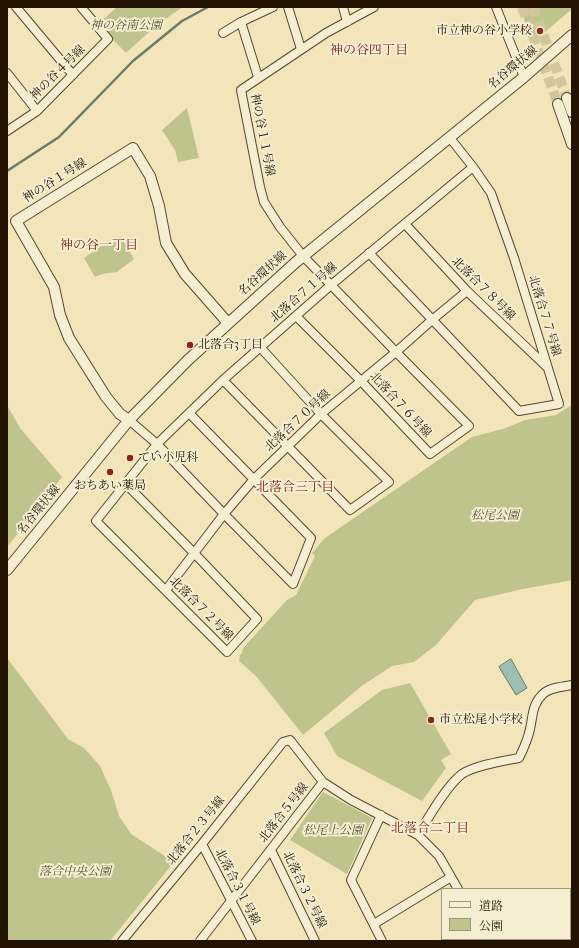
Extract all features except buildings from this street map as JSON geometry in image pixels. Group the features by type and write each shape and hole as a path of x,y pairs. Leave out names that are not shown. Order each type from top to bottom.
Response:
{"street":[{"path":"16,7 73,75"},
{"name":"神の谷４号線","path":"7,131 37,111 108,39 80,7"},
{"path":"223,32 273,7"},
{"path":"288,7 301,49"},
{"path":"342,7 347,22"},
{"name":"神の谷１１号線","path":"303,256 280,227 264,202 241,90 258,77 326,33 374,7"},
{"path":"496,7 524,77"},
{"path":"241,22 258,77"},
{"name":"名谷環状線","path":"7,570 129,420 228,322 303,256 450,138 572,35"},
{"path":"7,73 37,111"},
{"path":"567,98 572,112"},
{"path":"558,104 572,144"},
{"name":"北落合７７号線","path":"369,254 519,412 559,404 514,258 491,193 450,138"},
{"name":"神の谷１号線","path":"129,420 120,414 106,397 69,338 60,315 54,288 16,221 133,148 150,176 159,206 166,243 185,274 228,322"},
{"name":"北落合７１号線","path":"156,444 223,380 331,285 473,167"},
{"name":"北落合７８号線","path":"405,224 467,291 548,368"},
{"path":"303,256 396,352"},
{"name":"北落合７０号線","path":"166,590 195,554 224,514 254,479 321,414 467,291"},
{"name":"北落合７６号線","path":"296,316 361,381 430,454 469,426 396,352"},
{"path":"223,380 350,510 389,482 321,414 260,348"},
{"path":"129,420 156,444 293,584 311,538 189,413"},
{"name":"北落合７２号線","path":"126,484 257,619 227,652 96,521 156,444"},
{"path":"418,835 442,797 462,774 481,766 519,758 525,747 530,729 533,708 543,694 552,689 572,685"},
{"name":"北落合２３号線","path":"122,941 283,742 290,740 323,782"},
{"name":"北落合５号線","path":"200,941 323,782 352,800 418,835 439,856 457,888"},
{"path":"381,815 351,880 382,941"},
{"name":"北落合３１号線","path":"202,844 252,941"},
{"name":"北落合３２号線","path":"271,850 316,941"},
{"path":"374,924 451,878"}],"green space":[{"name":"神の谷南公園","path":"117,7 183,7 153,28 126,53 98,24"},
{"name":"市立神の谷小学校","path":"520,7 572,7 572,9 532,43"},
{"path":"187,108 199,158 178,162 175,150 162,130"},
{"path":"121,237 134,259 117,272 102,274 95,277 84,258 111,239"},
{"path":"7,405 20,428 62,477 7,547"},
{"name":"松尾公園","path":"572,405 572,580 475,600 436,645 414,662 392,666 363,685 303,735 256,676 239,661 239,656 242,653 243,648 287,600 296,595 315,556 312,553 325,538 472,437 503,429 525,420 556,415"},
{"name":"落合中央公園","path":"7,658 68,739 84,748 100,766 111,790 119,816 131,834 174,862 110,941 7,941"},
{"path":"410,683 451,754 441,760 446,768 422,801 337,756 324,733 382,690"},
{"name":"松尾上公園","path":"323,792 372,818 347,874 290,840"}],"shaded area":[{"path":"511,659 527,688 516,695 499,667"}],"waterway":[{"path":"7,171 59,137 133,61 182,21 208,7"}],"tunnel":[{"path":"522,7 558,104"},
{"path":"533,7 567,98"}],"place":[{"name":"市立神の谷小学校","path":"540,31"},
{"name":"北落合3丁目","path":"190,345"},
{"name":"てい小児科","path":"130,458"},
{"name":"おちあい薬局","path":"110,472"},
{"name":"市立松尾小学校","path":"431,720"}],"district":[{"name":"神の谷四丁目","path":"369,51"},
{"name":"神の谷一丁目","path":"99,246"},
{"name":"北落合三丁目","path":"295,488"},
{"name":"北落合二丁目","path":"430,829"}]}
